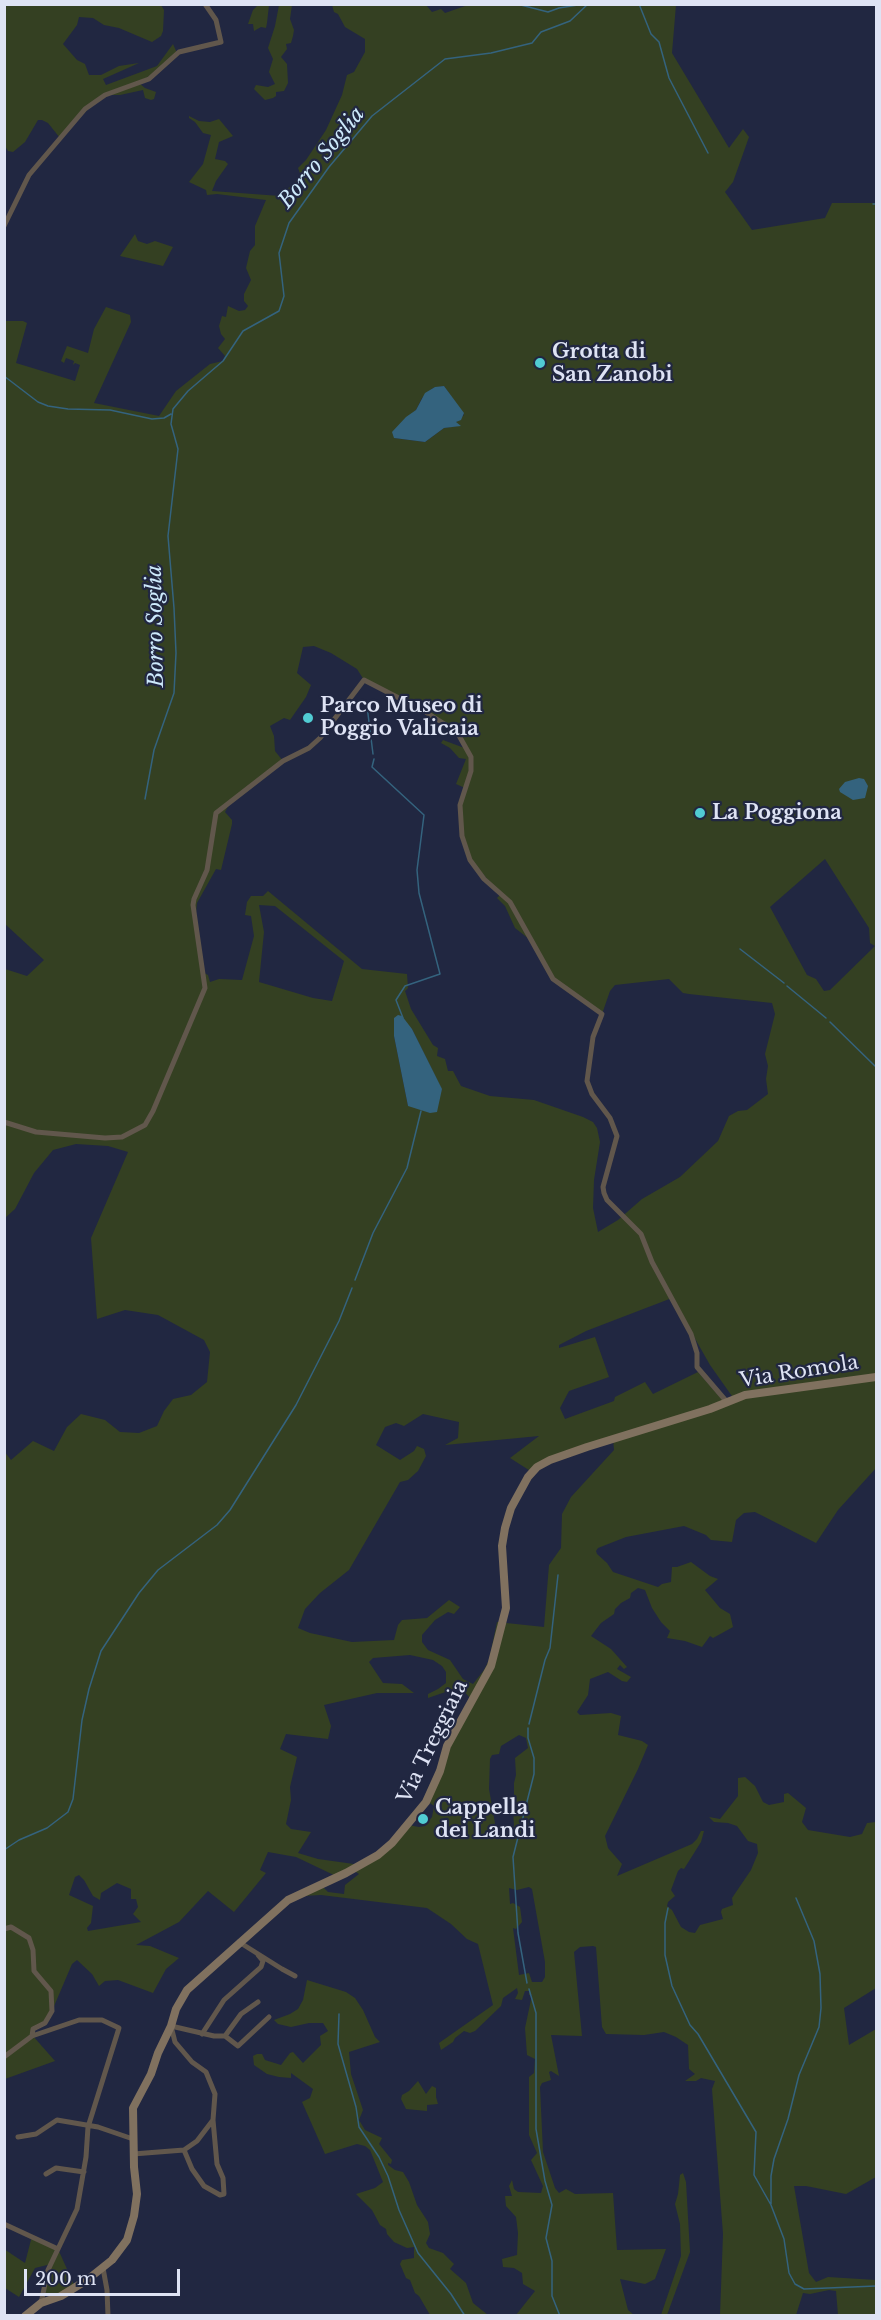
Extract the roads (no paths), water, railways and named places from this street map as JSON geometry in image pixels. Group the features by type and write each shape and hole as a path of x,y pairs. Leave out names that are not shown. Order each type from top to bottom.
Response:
{"street":[{"path":"4,226 34,168 85,110 105,95 149,79 179,52 221,42 216,20 206,4"},
{"path":"4,1122 36,1132 105,1138 122,1137 144,1125 153,1112 203,996 204,973 194,917 194,898 207,870 216,813 283,761 309,748 320,738 364,680 424,711 457,732 471,757 471,771 460,805 462,836 470,860 484,879 510,902 553,979 602,1014 593,1037 587,1081 592,1094 610,1118 617,1136 603,1187 607,1200 641,1234 691,1334 697,1353 698,1367 727,1402"},
{"name":"Via Romola","path":"727,1402 745,1395 876,1377"},
{"name":"Via Treggiaia","path":"25,2316 41,2304 61,2296 104,2268 126,2241 134,2216 137,2194 133,2154 133,2108 151,2074 176,2009 187,1990 288,1900 378,1855 392,1843 426,1802 440,1771 447,1746 491,1666 506,1608 503,1537 511,1508 528,1477 537,1467 550,1460 727,1402"},
{"path":"4,1929 11,1928 29,1938 33,1950 34,1971 51,1991 52,2011 45,2023 33,2029 32,2036"},
{"path":"240,1942 296,1976"},
{"path":"202,2034 224,2000 261,1967 263,1961 258,1955"},
{"path":"225,2036 241,2014 258,2002"},
{"path":"171,2026 202,2034 225,2036 233,2044 241,2045 269,2017"},
{"path":"4,2057 32,2036 89,2019 109,2021 119,2028 88,2127 78,2209 46,2277 41,2304"},
{"path":"171,2026 176,2042 192,2062 206,2072 215,2094 213,2120 217,2164 223,2178 224,2194 220,2195 204,2186 192,2169 184,2150"},
{"path":"18,2137 36,2134 57,2120 98,2127 133,2139"},
{"path":"133,2154 184,2150 197,2141 213,2120"},
{"path":"46,2174 56,2168 84,2172"},
{"path":"4,2224 58,2249"},
{"path":"104,2268 108,2316"}],"water":[{"path":"444,386 464,413 461,420 456,422 461,426 444,428 425,442 394,438 392,432 416,410 425,393 435,387"},
{"path":"864,779 868,786 865,798 853,800 840,792 839,789 845,782"},
{"path":"398,1015 402,1016 412,1029 442,1089 437,1112 430,1113 408,1106 394,1036 394,1018"}],"waterway":[{"path":"517,4 548,12 584,4"},
{"name":"Borro Soglia","path":"145,799 154,750 174,693 176,653 168,536 178,449 171,424 173,409 188,391 223,361 243,331 279,311 284,296 279,253 289,223 329,167 372,116 445,59 491,53 532,43 541,32 570,21 588,4"},
{"path":"639,4 651,34 659,42 669,78 708,153"},
{"name":"Borro Soglia","path":"4,376 38,402 48,406 110,410 152,419 164,418 171,414"},
{"path":"367,706 373,754"},
{"path":"374,759 372,767 424,815 417,870 419,893 440,974 405,986 396,1000 403,1018"},
{"path":"740,949 784,983"},
{"path":"787,986 826,1018"},
{"path":"830,1022 876,1067"},
{"path":"355,1280 373,1233 407,1168 421,1111"},
{"path":"4,1850 19,1840 47,1828 68,1812 73,1799 82,1720 101,1651 139,1593 158,1570 217,1525 230,1510 296,1405 339,1321 352,1288"},
{"path":"529,1724 550,1648 558,1575"},
{"path":"527,1983 518,1933 513,1857 534,1774 534,1758 528,1738 528,1728"},
{"path":"771,2204 771,2176 774,2159 788,2119 799,2075 819,2027 821,2008 820,1974 814,1941 796,1898"},
{"path":"668,1908 665,1923 665,1955 672,1986 690,2025 698,2034 756,2132 754,2175 771,2205 784,2239 789,2273 795,2284 804,2289 876,2286"},
{"path":"529,1989 536,2013 536,2129 545,2181 552,2205 546,2238 552,2261 552,2296 560,2316"},
{"path":"339,2014 338,2044 356,2107 359,2127 379,2157 388,2176 399,2210 418,2253 451,2294 465,2316"}],"place":[{"name":"Grotta di San Zanobi","path":"540,363"},
{"name":"Parco Museo di Poggio Valicaia","path":"308,718"},
{"name":"La Poggiona","path":"700,813"},
{"name":"Cappella dei Landi","path":"423,1819"}]}
